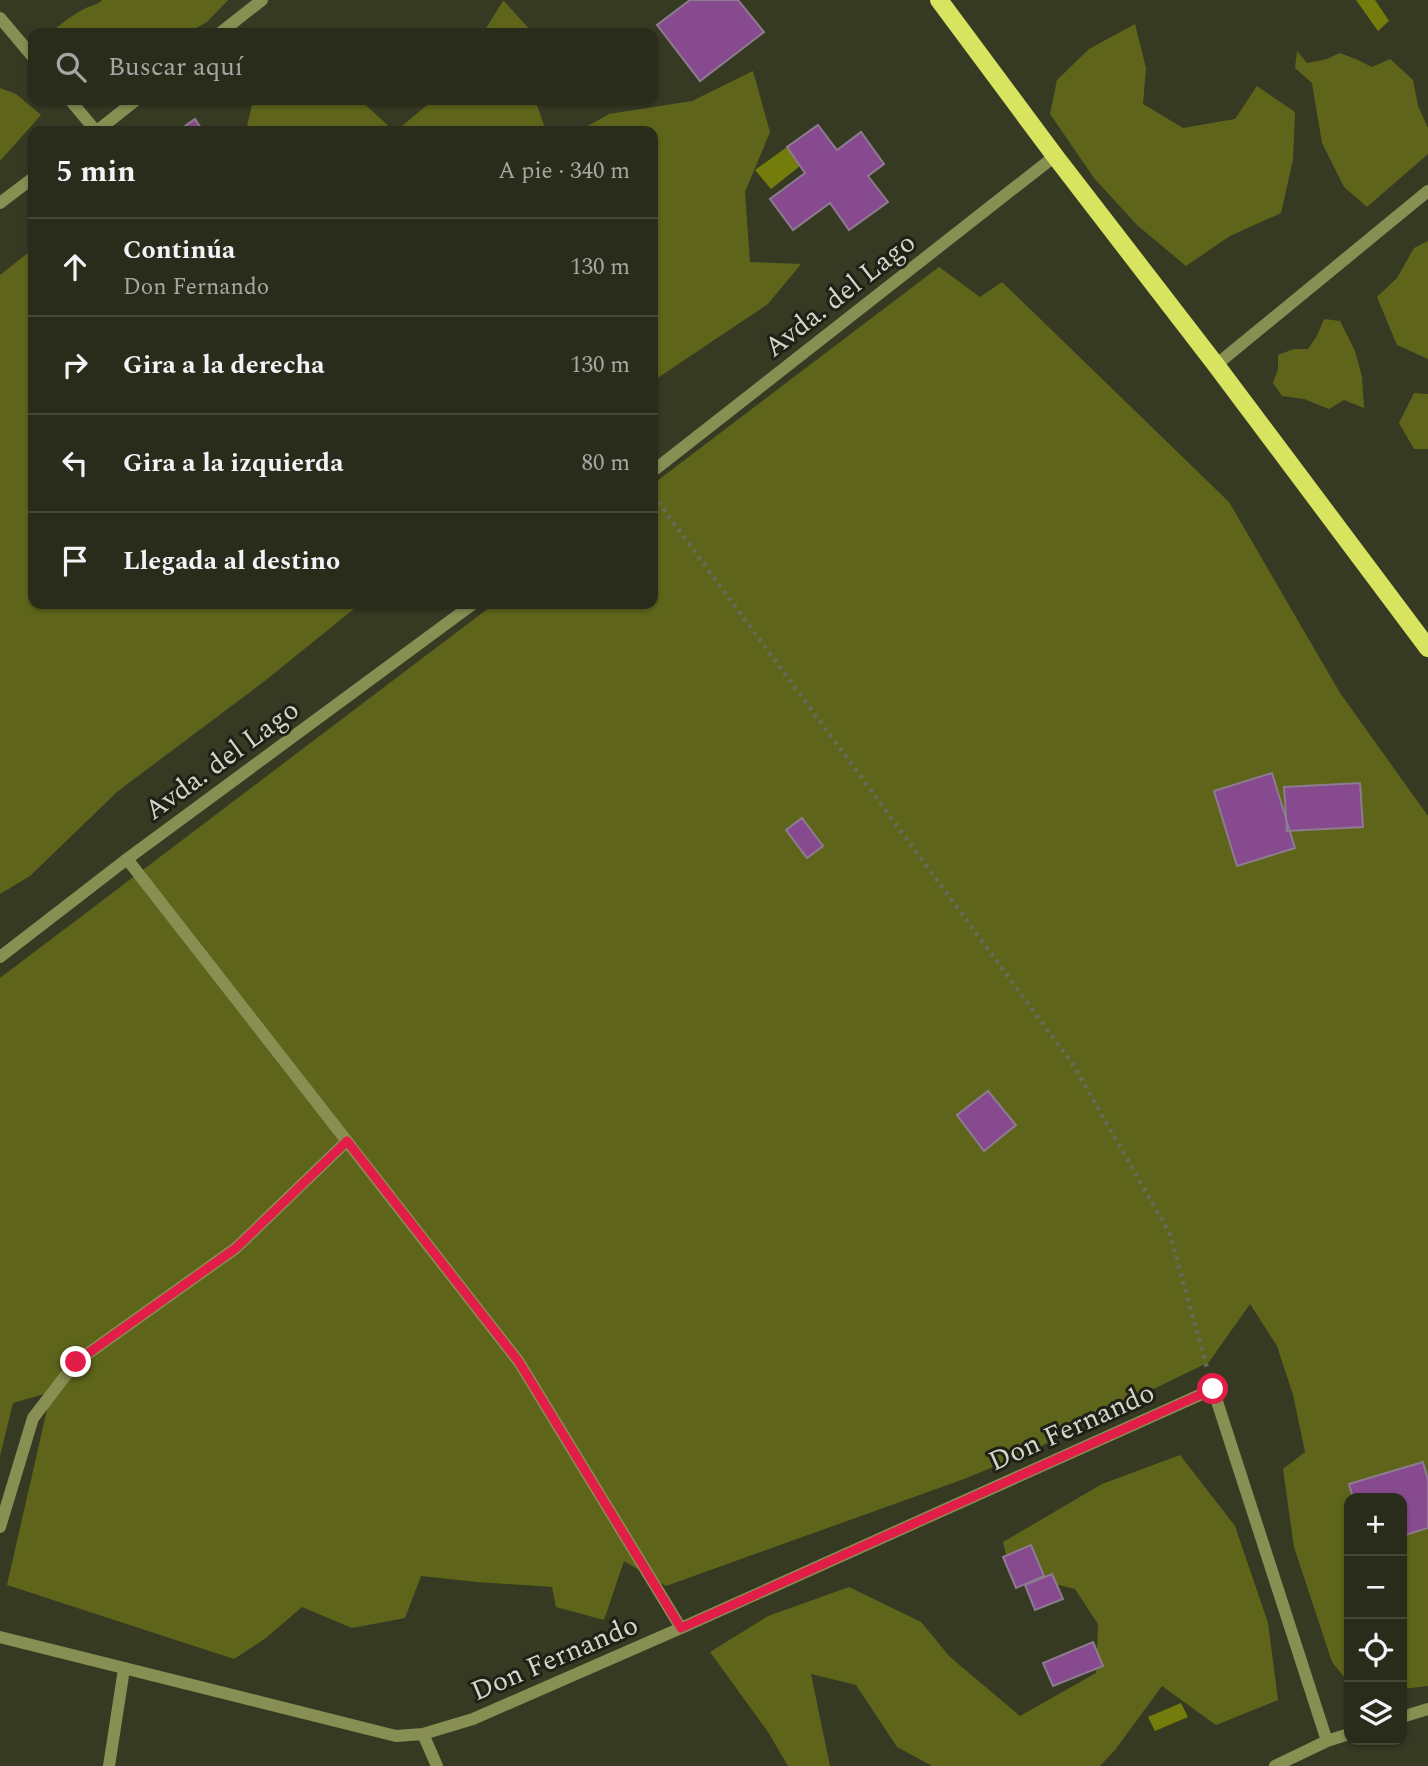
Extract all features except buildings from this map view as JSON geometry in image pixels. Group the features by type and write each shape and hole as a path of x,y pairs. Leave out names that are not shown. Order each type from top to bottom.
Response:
{"main road":[{"path":"939,0 1428,648"}],"street":[{"path":"226,28 262,0"},
{"path":"0,18 28,51"},
{"path":"74,105 92,126"},
{"path":"103,126 130,105"},
{"name":"Avda. del Lago","path":"658,467 1055,156"},
{"path":"0,203 28,182"},
{"path":"1216,365 1428,191"},
{"name":"Avda. del Lago","path":"0,957 127,859 466,609"},
{"path":"127,859 519,1362 681,1628"},
{"path":"0,1527 33,1418 76,1362 236,1248 347,1141"},
{"path":"1213,1389 1327,1741"},
{"name":"Don Fernando","path":"0,1637 396,1736 423,1734 472,1719 681,1628 1213,1389"},
{"path":"109,1766 124,1669"},
{"path":"1407,1715 1428,1709"},
{"path":"423,1734 437,1766"},
{"path":"1275,1766 1344,1736"}],"path":[{"path":"658,502 1072,1063 1170,1234 1213,1389"}],"shaded area":[{"path":"102,0 228,0 208,21 197,28 56,28 76,13"},
{"path":"1356,0 1375,0 1389,21 1378,31"},
{"path":"504,1 528,28 486,28"},
{"path":"1135,24 1146,68 1143,104 1183,128 1235,119 1257,86 1295,112 1293,160 1281,213 1230,236 1186,266 1137,225 1094,178 1050,114 1057,80 1089,49"},
{"path":"1297,51 1307,63 1340,53 1372,67 1390,59 1413,80 1418,106 1428,128 1428,154 1367,207 1344,187 1322,143 1312,83 1295,68"},
{"path":"753,71 770,132 745,192 750,262 801,264 768,304 658,378 658,126 588,126 609,114 692,101"},
{"path":"0,88 16,94 41,115 28,126 28,130 0,161"},
{"path":"252,105 365,105 389,126 247,126"},
{"path":"427,105 537,105 544,126 402,126"},
{"path":"787,147 800,166 771,189 755,170"},
{"path":"1428,241 1428,359 1397,345 1377,297 1397,278 1414,248"},
{"path":"28,253 28,609 354,609 266,680 118,791 30,876 0,894 0,275"},
{"path":"939,267 980,297 1002,282 1229,502 1340,693 1428,816 1428,1686 1407,1688 1407,1493 1344,1493 1344,1677 1332,1662 1294,1547 1283,1469 1305,1452 1293,1395 1277,1346 1250,1304 1209,1362 1034,1450 964,1479 666,1586 624,1561 604,1620 556,1607 552,1587 421,1576 405,1618 352,1628 302,1607 266,1638 234,1659 7,1585 51,1392 13,1403 0,1456 0,978 487,609 658,609 658,480"},
{"path":"1324,319 1340,321 1355,351 1362,377 1364,408 1344,400 1329,409 1304,399 1282,396 1273,383 1278,369 1278,355 1294,349 1308,349"},
{"path":"1414,393 1428,394 1428,449 1414,449 1399,423"},
{"path":"1180,1455 1235,1526 1268,1623 1278,1700 1216,1725 1162,1686 1100,1766 932,1766 897,1747 856,1685 811,1674 830,1766 788,1766 768,1732 710,1652 768,1616 849,1587 921,1622 950,1657 1020,1716 1096,1673 1098,1624 1075,1589 1010,1573 1003,1542 1102,1484"},
{"path":"1181,1703 1188,1717 1155,1731 1148,1717"}],"route":[{"path":"76,1362 236,1248 347,1141 519,1362 681,1628 1213,1389"}]}
